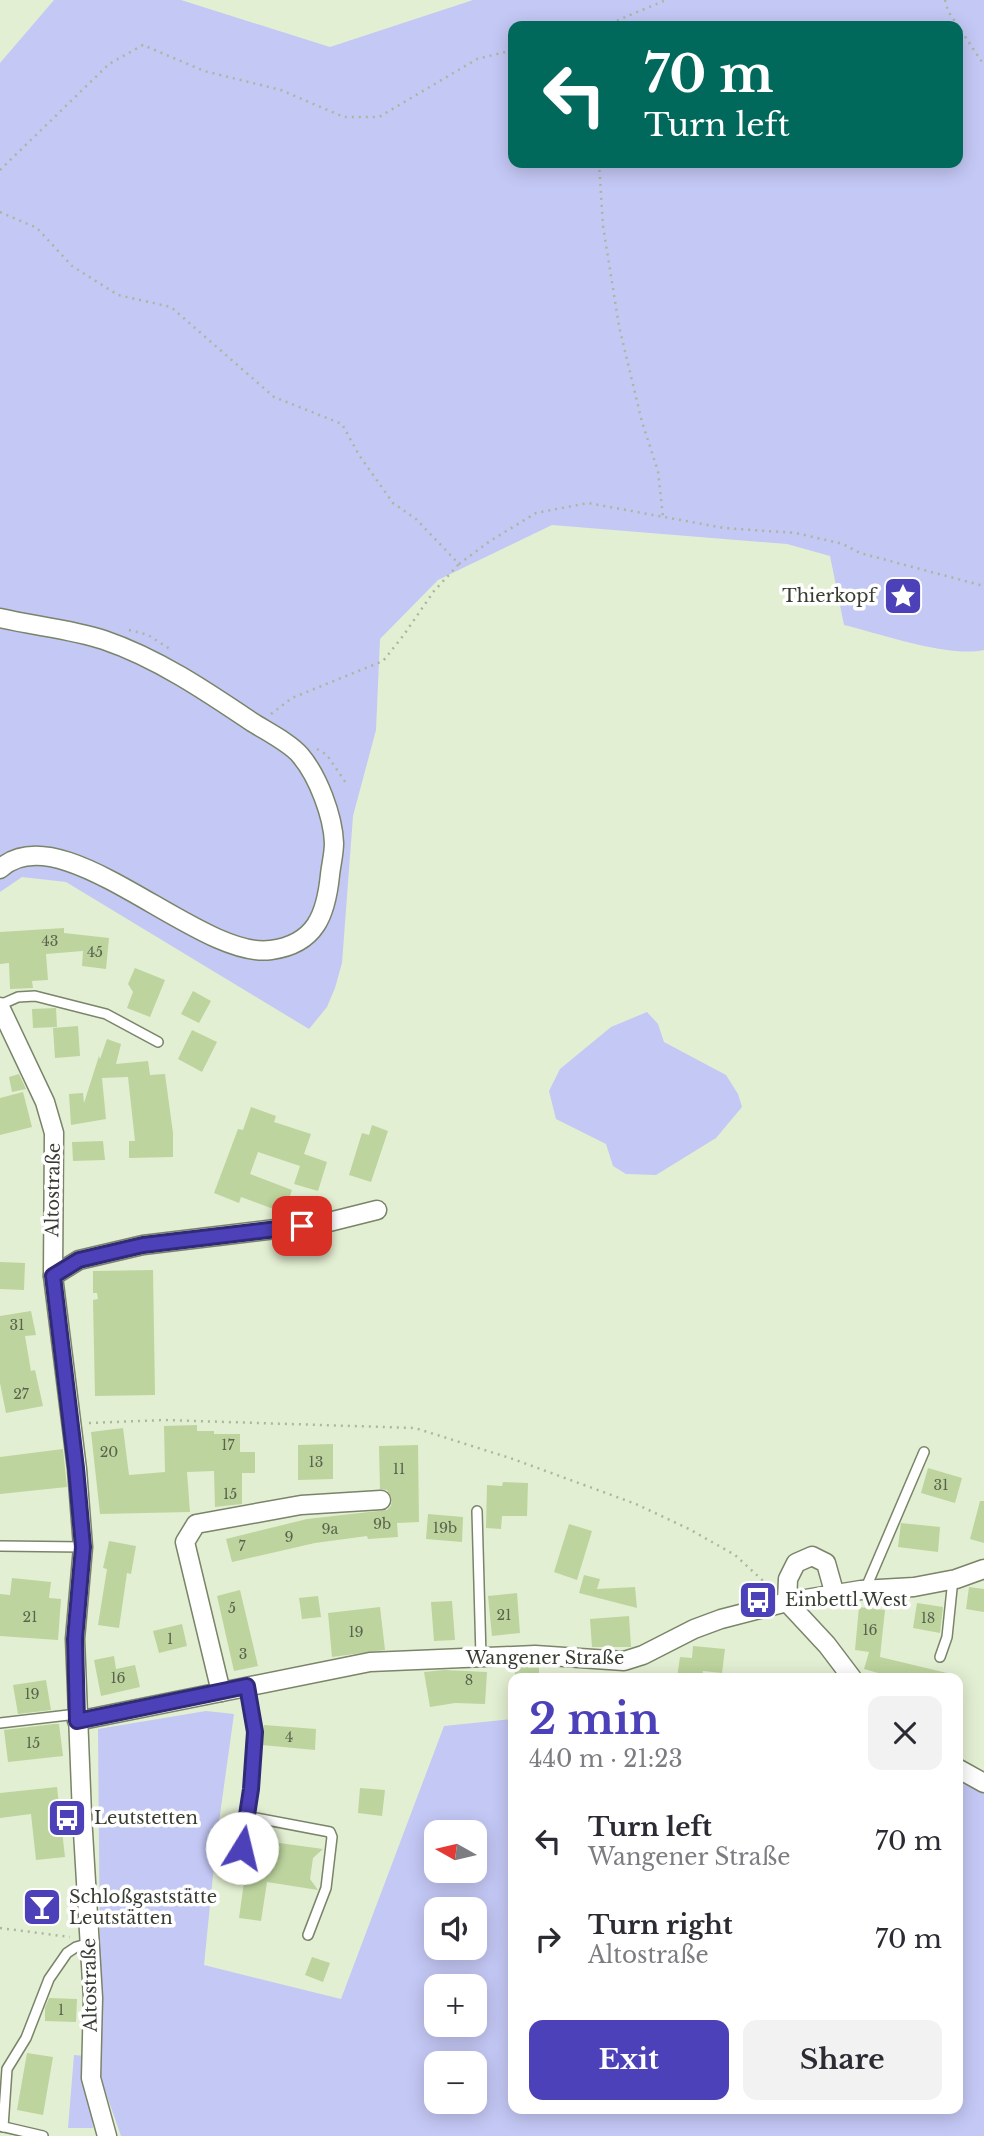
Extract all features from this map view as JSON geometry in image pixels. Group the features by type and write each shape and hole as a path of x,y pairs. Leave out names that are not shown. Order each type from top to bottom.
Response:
{"street":[{"path":"0,618 101,639 133,651 165,668 299,754 324,795 334,842 327,903 318,924 290,946 269,951 250,951 215,939 116,881 58,859 36,855 18,858 0,869"},
{"name":"Altostraße","path":"0,1006 45,1102 54,1133 53,1276 83,1547 75,1639 93,1998 91,2078 107,2136"},
{"path":"53,1276 79,1260 143,1245 325,1223 377,1210"},
{"path":"221,1692 184,1542 196,1524 301,1505 381,1500"},
{"path":"835,1595 826,1563 812,1556 796,1563 788,1579 787,1602 827,1645 848,1673"},
{"name":"Wangener Straße","path":"77,1718 370,1662 544,1655 624,1661 661,1648 694,1629 721,1619 787,1602 865,1590 914,1587 984,1569"},
{"path":"963,1771 984,1783"}],"lane":[{"path":"0,1006 18,997 36,996 106,1014 158,1042"},
{"path":"865,1590 924,1452"},
{"path":"477,1511 481,1657"},
{"path":"0,1546 83,1547"},
{"path":"940,1657 947,1637 953,1579"},
{"path":"229,1873 242,1848 255,1732 247,1686"},
{"path":"0,1723 77,1718"},
{"path":"246,1816 330,1832 332,1837 326,1888 308,1935"},
{"path":"43,2136 1,2126 7,2069 26,2038 49,1979 67,1953 90,1943"}],"path":[{"path":"616,21 666,0"},
{"path":"945,0 955,21"},
{"path":"963,34 984,65"},
{"path":"0,170 109,64 143,45 204,71 281,90 344,117 379,117 477,59 508,51"},
{"path":"599,168 603,226 619,326 642,422 658,471 663,517"},
{"path":"0,212 37,228 72,266 118,295 171,307 274,397 342,424 359,455 393,503 415,519 459,564"},
{"path":"269,716 292,698 383,661 434,591 459,564 490,541 536,513 588,503 724,528 796,533 843,544 872,556 984,586"},
{"path":"70,1423 164,1420 415,1428 513,1459 646,1508 735,1555 787,1602"},
{"path":"0,1928 66,1936 90,1943"}],"shaded area":[{"path":"54,0 181,0 330,47 473,0 984,0 984,650 969,652 934,648 844,625 830,556 787,544 552,525 438,580 380,639 376,730 353,816 342,963 327,1007 309,1029 66,882 22,877 0,892 0,63"},
{"path":"647,1012 658,1024 664,1042 726,1075 738,1094 742,1107 716,1138 656,1175 626,1174 613,1166 606,1144 556,1119 549,1091 560,1069 611,1027"},
{"path":"206,1711 234,1714 217,1836 204,1965 341,1999 444,1726 508,1720 508,2114 963,2114 963,1771 984,1783 984,2136 121,2136 101,2079 98,1729"},
{"path":"74,2055 86,2056 93,2128 68,2128"}],"building":[{"path":"64,928 64,933 109,938 106,969 82,966 83,951 46,954 48,980 32,981 33,988 10,989 9,963 0,964 0,932"},
{"path":"135,968 165,980 150,1017 127,1008 133,992 128,984"},
{"path":"193,991 211,1001 199,1023 181,1014"},
{"path":"56,1008 57,1027 33,1028 32,1009"},
{"path":"78,1026 80,1056 55,1058 53,1028"},
{"path":"192,1030 217,1042 202,1072 178,1059"},
{"path":"107,1039 121,1044 116,1064 148,1061 150,1075 165,1074 173,1133 173,1157 129,1158 129,1141 135,1141 128,1077 102,1078 106,1119 71,1125 69,1094 83,1093 84,1103"},
{"path":"19,1074 26,1089 12,1092 9,1077"},
{"path":"23,1092 32,1127 0,1135 0,1098"},
{"path":"251,1107 276,1116 274,1122 311,1134 304,1154 327,1162 318,1191 294,1184 300,1166 258,1152 250,1174 292,1190 284,1213 241,1197 239,1203 214,1193 238,1129 243,1130"},
{"path":"372,1125 388,1131 371,1182 349,1175 362,1133 369,1135"},
{"path":"103,1141 105,1160 73,1161 72,1142"},
{"path":"0,1262 25,1263 24,1290 0,1289"},
{"path":"153,1270 155,1395 95,1396 93,1300 98,1299 97,1293 93,1293 93,1271"},
{"path":"31,1311 36,1335 25,1336 31,1371 35,1370 43,1406 6,1413 0,1383 0,1316"},
{"path":"197,1425 197,1431 240,1434 240,1452 255,1452 255,1473 242,1473 242,1504 215,1507 214,1471 187,1472 190,1512 100,1514 91,1432 123,1428 129,1475 165,1472 164,1426"},
{"path":"333,1444 333,1479 298,1480 298,1445"},
{"path":"418,1445 419,1522 397,1523 398,1537 368,1539 367,1536 315,1543 232,1562 226,1539 307,1519 387,1510 392,1499 387,1490 380,1489 379,1446"},
{"path":"63,1449 67,1487 0,1494 0,1457"},
{"path":"928,1468 962,1478 955,1503 921,1493"},
{"path":"503,1482 528,1483 527,1516 502,1516 501,1529 486,1528 487,1485 502,1486"},
{"path":"980,1501 984,1501 984,1543 970,1539"},
{"path":"428,1514 463,1517 462,1542 426,1539"},
{"path":"901,1523 940,1527 938,1552 898,1547"},
{"path":"569,1524 592,1531 577,1580 554,1572"},
{"path":"109,1541 136,1546 131,1574 127,1573 119,1628 98,1625 107,1569 103,1568"},
{"path":"584,1575 600,1579 597,1589 635,1587 637,1608 579,1593"},
{"path":"12,1578 51,1582 49,1598 61,1599 58,1640 0,1636 0,1594 10,1595"},
{"path":"969,1587 984,1589 984,1612 966,1609"},
{"path":"240,1590 258,1666 234,1671 217,1596"},
{"path":"517,1593 520,1633 492,1636 488,1596"},
{"path":"318,1596 321,1617 302,1619 299,1598"},
{"path":"452,1601 455,1640 434,1641 431,1602"},
{"path":"917,1603 943,1607 940,1633 913,1628"},
{"path":"380,1607 385,1650 332,1657 328,1613"},
{"path":"859,1607 885,1610 880,1657 947,1673 878,1673 864,1669 869,1652 855,1650"},
{"path":"629,1616 631,1647 592,1647 590,1619"},
{"path":"182,1624 187,1646 159,1653 153,1631"},
{"path":"693,1646 725,1649 722,1673 678,1673 680,1657 692,1658"},
{"path":"114,1656 116,1669 135,1665 140,1687 101,1696 94,1660"},
{"path":"515,1667 539,1667 539,1673 515,1673"},
{"path":"424,1672 487,1672 485,1704 455,1703 430,1707"},
{"path":"46,1680 51,1710 18,1714 13,1685"},
{"path":"59,1724 63,1756 8,1762 4,1730"},
{"path":"264,1725 316,1729 315,1750 262,1745"},
{"path":"57,1787 65,1857 36,1860 31,1814 0,1818 0,1793"},
{"path":"360,1788 385,1790 382,1816 358,1813"},
{"path":"250,1839 323,1849 313,1858 310,1879 318,1890 267,1882 261,1921 239,1918"},
{"path":"312,1957 330,1963 323,1982 305,1975"},
{"path":"49,1998 77,1999 76,2022 45,2021 45,2008"},
{"path":"27,2053 53,2057 43,2115 17,2110"}],"place":[{"name":"Thierkopf","path":"903,596"},
{"name":"Einbettl West","path":"758,1600"},
{"name":"Leutstetten","path":"67,1818"},
{"name":"Schloßgaststätte Leutstätten","path":"42,1907"}],"route":[{"path":"242,1848 251,1789 255,1732 247,1686 77,1721 75,1639 83,1547 53,1276 79,1260 143,1245 302,1226"}]}
